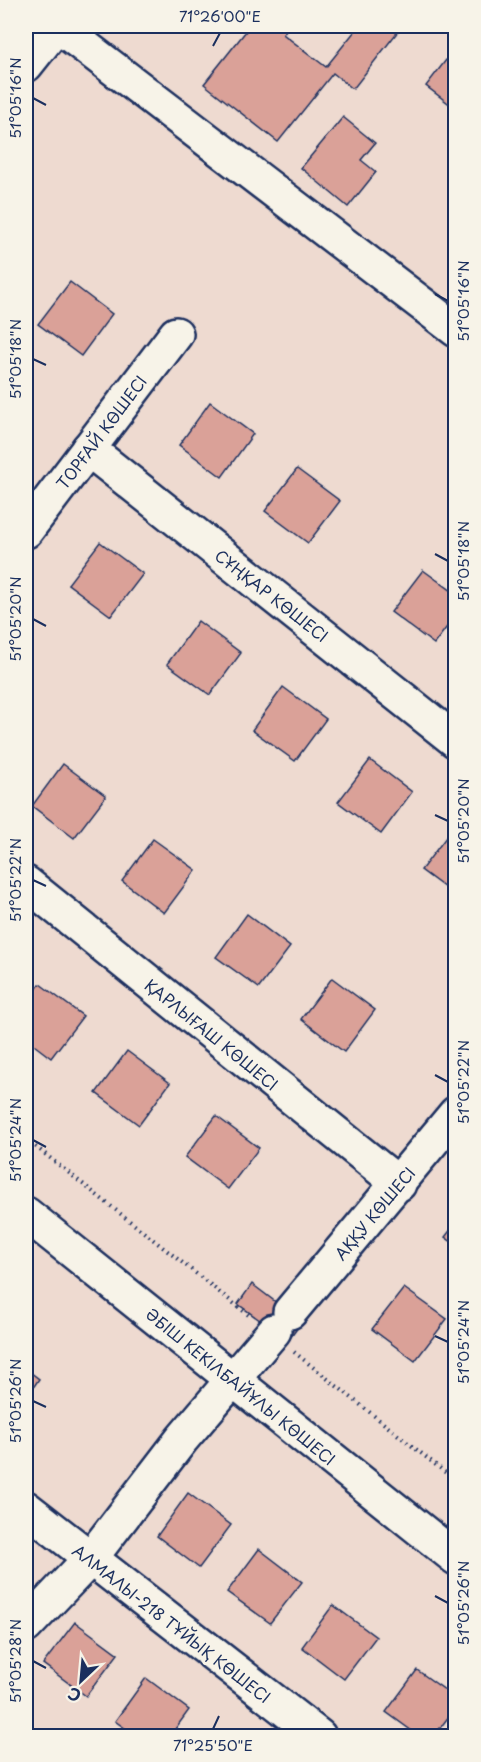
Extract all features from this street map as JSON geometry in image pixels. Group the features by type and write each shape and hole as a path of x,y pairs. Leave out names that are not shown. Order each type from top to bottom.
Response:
{"street":[{"path":"42,38 456,330"},
{"name":"ТОРҒАЙ КӨШЕСІ","path":"26,531 176,334"},
{"name":"СҰҢҚАР КӨШЕСІ","path":"88,449 456,741"},
{"name":"ҚАРЛЫҒАШ КӨШЕСІ","path":"26,883 399,1184"},
{"name":"АҚҚУ КӨШЕСІ","path":"26,1626 90,1559 182,1439 399,1184 456,1113"},
{"name":"ӘБІШ КЕКІЛБАЙҰЛЫ КӨШЕСІ","path":"26,1214 456,1558"},
{"path":"383,1500 427,1506 456,1529"},
{"name":"АЛМАЛЫ-218 ТҰЙЫҚ КӨШЕСІ","path":"26,1508 319,1737"}],"path":[{"path":"26,1139 279,1326 456,1481"}],"building":[{"path":"250,26 289,26 283,34 326,67 359,26 393,26 399,30 353,89 333,73 278,142 204,84"},
{"path":"446,60 456,67 456,109 426,86"},
{"path":"343,117 375,143 361,160 376,172 348,207 301,168"},
{"path":"70,282 112,314 81,356 38,324"},
{"path":"210,402 253,434 222,477 179,445"},
{"path":"297,469 340,501 308,543 265,511"},
{"path":"100,542 143,574 111,616 68,584"},
{"path":"423,570 456,594 456,615 434,644 391,612"},
{"path":"198,621 241,653 210,695 167,664"},
{"path":"283,687 326,719 295,761 252,730"},
{"path":"370,760 412,792 381,834 338,802"},
{"path":"63,764 106,796 74,838 32,806"},
{"path":"453,828 456,830 456,896 421,870"},
{"path":"153,839 196,870 164,913 122,881"},
{"path":"247,914 290,947 259,988 216,957"},
{"path":"332,978 375,1010 344,1052 301,1019"},
{"path":"40,984 83,1016 51,1058 26,1039 26,1003"},
{"path":"127,1051 170,1083 139,1125 96,1093"},
{"path":"216,1116 259,1148 228,1189 185,1157"},
{"path":"456,1223 456,1245 445,1237"},
{"path":"252,1284 302,1322 288,1341 238,1304"},
{"path":"404,1288 447,1319 415,1361 372,1329"},
{"path":"26,1369 39,1379 26,1398"},
{"path":"188,1493 231,1525 199,1568 157,1536"},
{"path":"259,1549 302,1582 270,1623 227,1592"},
{"path":"333,1605 376,1637 344,1679 302,1647"},
{"path":"75,1622 118,1654 86,1696 43,1664"},
{"path":"417,1670 456,1698 456,1707 434,1736 419,1736 386,1712"},
{"path":"146,1678 189,1710 170,1736 136,1736 115,1721"}]}
